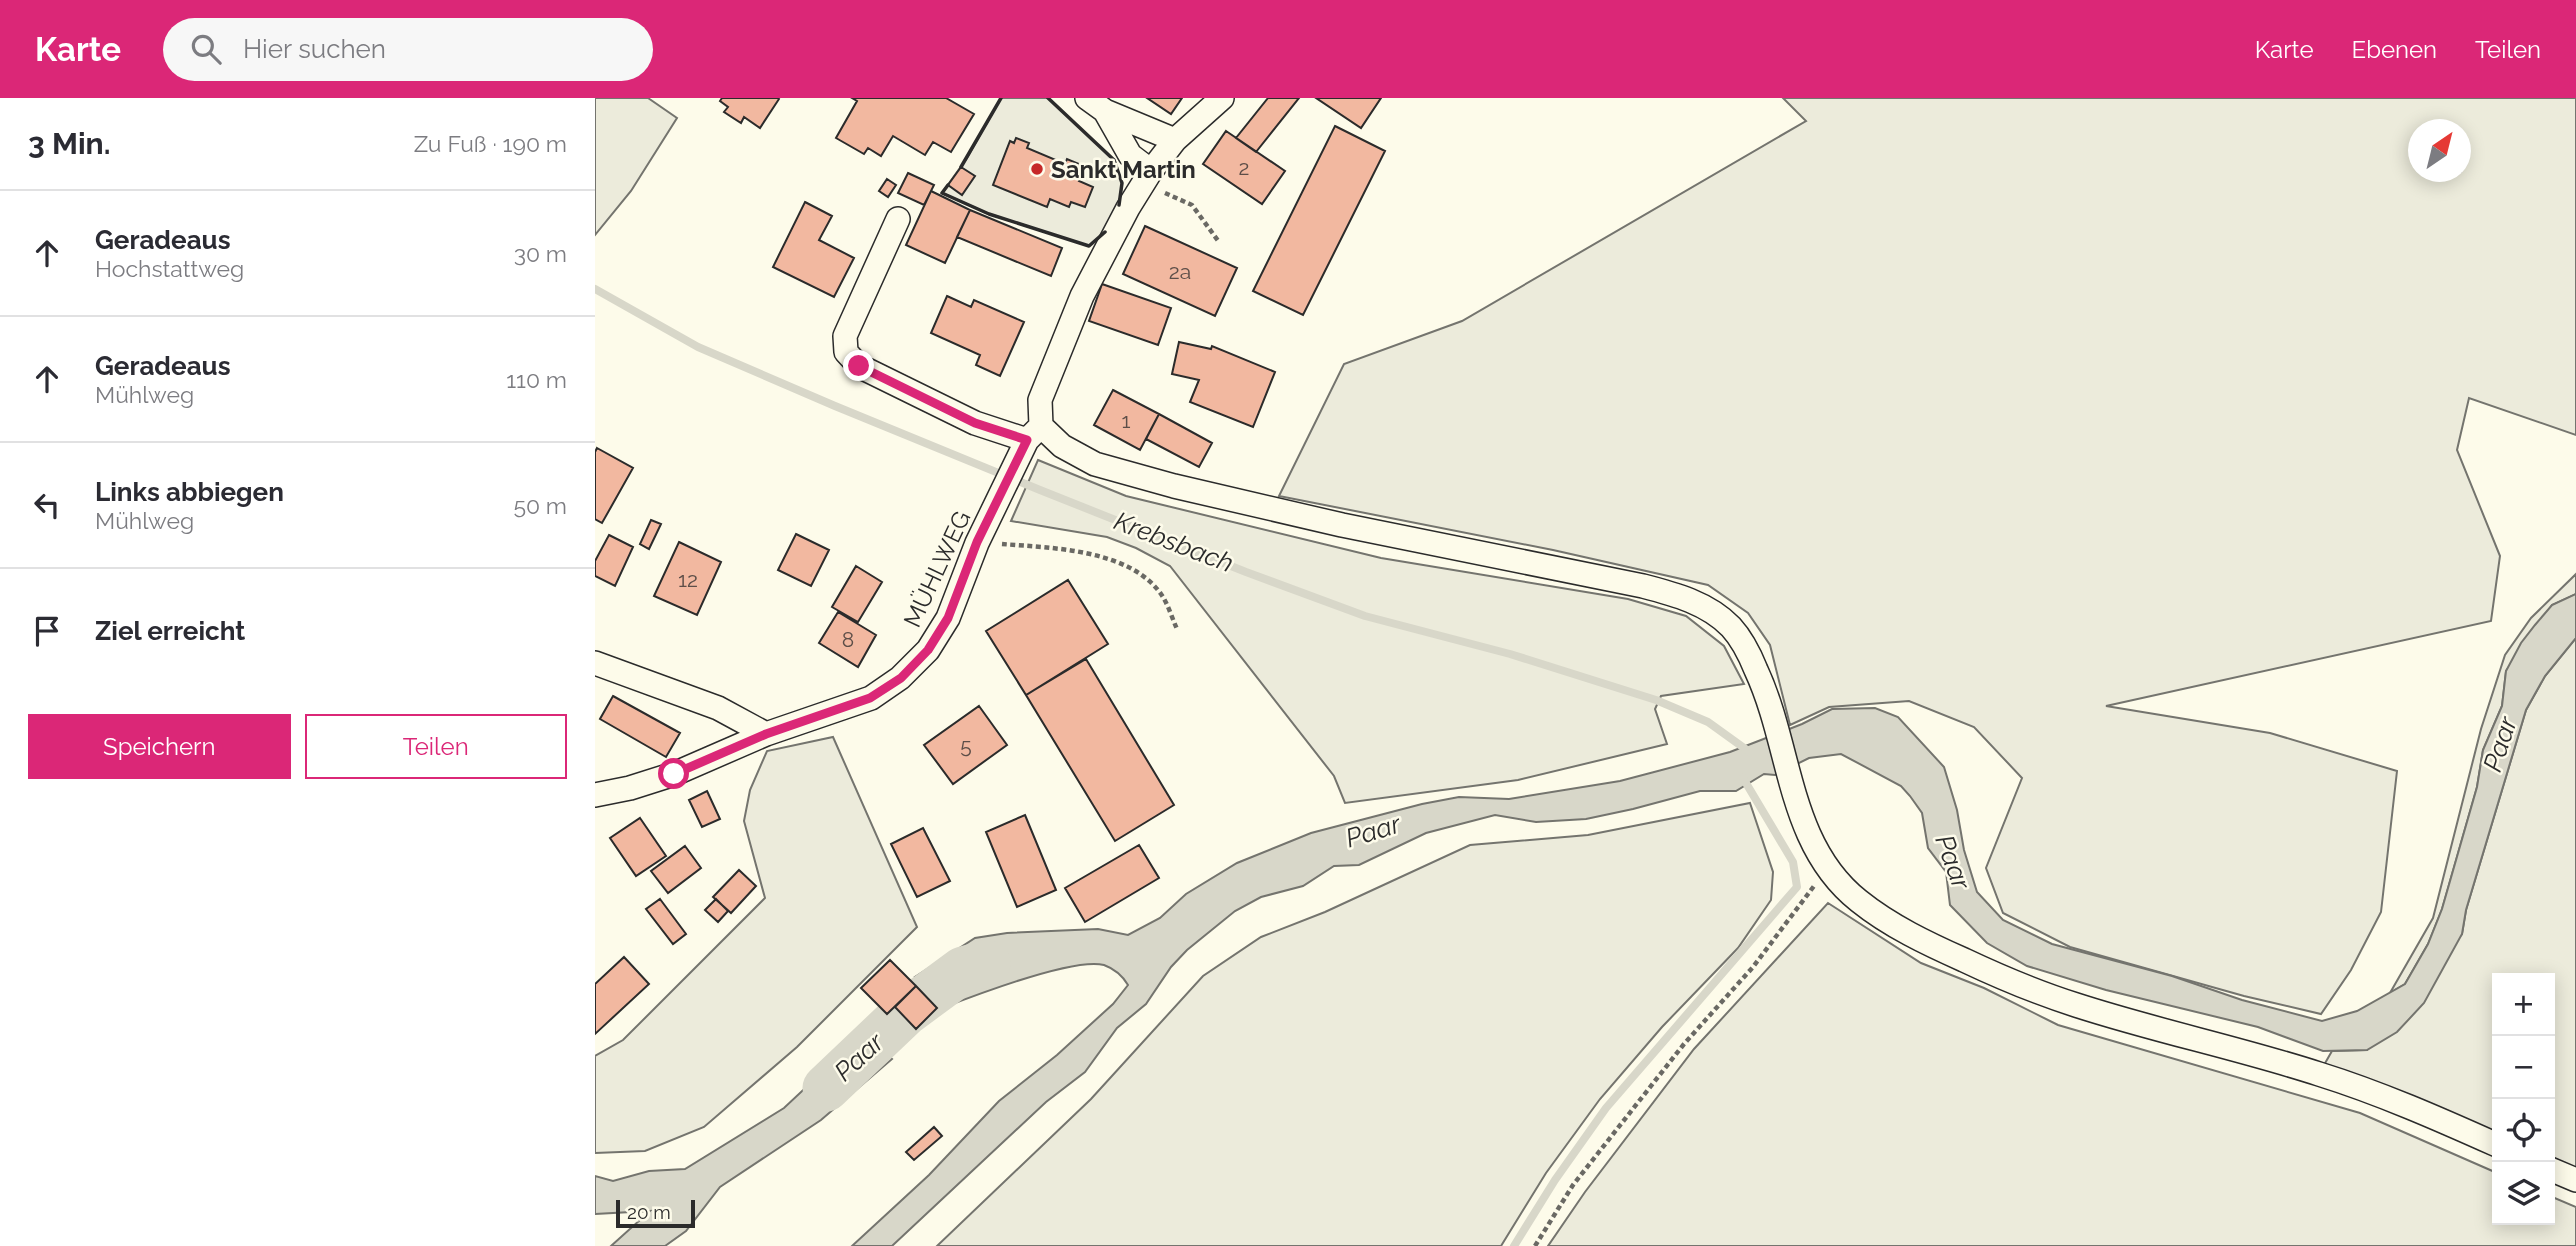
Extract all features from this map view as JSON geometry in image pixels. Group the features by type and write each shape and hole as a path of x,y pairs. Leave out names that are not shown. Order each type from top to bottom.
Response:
{"street":[{"name":"MÜHLWEG","path":"595,795 674,774 766,734 870,698 901,678 928,650 948,618 977,542 1034,433 1040,400 1082,296 1147,177 1175,140 1222,98"},
{"path":"1096,105 1175,140"},
{"path":"1096,105 1147,177"},
{"path":"898,219 845,335 846,352 859,366 975,423 1034,433 1095,464 1174,486 1342,526 1643,586 1682,597 1711,611 1731,628 1750,655 1768,696 1792,789 1808,837 1826,868 1858,901 1933,947 2075,1005 2321,1074 2416,1109 2492,1143"},
{"path":"595,663 717,708 766,734"},
{"path":"2555,1171 2576,1180"}],"path":[{"path":"1147,177 1192,205 1219,242"},
{"path":"977,542 1046,547 1089,554 1122,564 1144,576 1161,594 1177,629"},
{"path":"1535,1246 1573,1185 1684,1044 1753,967 1826,868"}],"shaded area":[{"path":"595,98 648,98 677,118 631,191 595,235"},
{"path":"1001,98 1048,98 1114,160 1122,183 1119,206 1107,231 1089,246 989,214 942,193 967,158"},
{"path":"1783,98 2576,98 2576,435 2469,398 2457,450 2500,556 2491,621 2106,706 2270,733 2397,771 2381,912 2351,970 2321,1014 2244,996 2070,947 2003,913 1986,868 2022,778 1974,727 1909,701 1829,707 1790,725 1770,645 1748,613 1708,585 1553,550 1279,496 1344,364 1462,321 1806,121"},
{"path":"1038,460 1126,496 1381,558 1628,599 1686,616 1724,646 1744,684 1661,696 1655,709 1667,744 1518,780 1345,803 1334,776 1170,566 1136,548 1107,537 1011,521"},
{"path":"2576,574 2576,594 2552,605 2506,671 2502,706 2483,750 2477,787 2442,909 2428,944 2405,984 2390,993 2433,918 2481,729 2505,655 2531,618"},
{"path":"2576,638 2576,1170 2555,1160 2555,973 2492,973 2492,1133 2324,1065 2332,1051 2367,1050 2462,934 2466,910 2526,710 2545,676"},
{"path":"833,737 917,927 797,1047 704,1127 645,1151 595,1153 595,1056 623,1040 765,898 744,821 750,790 767,751"},
{"path":"1750,803 1773,872 1771,900 1738,948 1662,1027 1600,1099 1546,1173 1501,1246 937,1246 1091,1099 1203,976 1261,937 1325,912 1470,845 1588,835"},
{"path":"1828,903 1921,963 1984,988 2058,1025 2360,1113 2492,1171 2492,1225 2555,1225 2555,1198 2576,1207 2576,1246 1548,1246 1585,1192 1694,1049"}],"water":[{"path":"2576,594 2576,638 2545,676 2526,710 2466,910 2462,934 2424,1003 2397,1032 2367,1050 2323,1051 2258,1027 2106,990 2027,966 1987,943 1950,905 1946,872 1928,848 1922,813 1901,786 1841,754 1809,758 1775,775 1764,774 1736,791 1700,791 1586,819 1536,822 1495,815 1426,833 1359,865 1334,866 1303,886 1261,897 1235,911 1187,950 1171,967 1146,1004 1117,1028 1085,1072 1046,1102 892,1246 852,1246 929,1175 999,1101 1057,1055 1113,1004 1128,985 1112,968 1090,964 1023,979 942,1008 915,977 975,938 1007,933 1098,929 1128,935 1160,918 1186,894 1237,863 1311,833 1459,797 1509,799 1620,781 1730,752 1802,724 1832,709 1875,708 1898,717 1944,767 1977,892 2003,920 2052,944 2172,976 2242,1000 2322,1021 2357,1011 2405,984 2428,944 2442,909 2477,787 2483,750 2502,706 2506,671 2521,643 2552,605"},
{"path":"864,1033 892,1059 821,1120 720,1187 686,1231 665,1246 611,1246 650,1211 595,1214 595,1176 613,1181 649,1171 685,1169 784,1108"}],"building":[{"path":"722,98 779,99 760,128 744,117 741,123 724,112 728,107 720,101"},
{"path":"852,98 946,98 974,114 951,152 933,142 925,155 893,136 881,156 868,148 864,154 836,138 857,101"},
{"path":"1147,98 1182,98 1171,114"},
{"path":"1268,98 1299,98 1256,152 1236,138"},
{"path":"1316,98 1381,98 1361,128"},
{"path":"1335,126 1385,151 1303,315 1253,291"},
{"path":"1226,131 1285,171 1262,204 1203,164"},
{"name":"Sankt Martin","path":"1016,138 1029,143 1027,148 1065,164 1067,159 1079,164 1075,174 1081,177 1079,181 1093,187 1085,207 1071,202 1069,207 1050,199 1047,207 993,185 1010,141 1014,143"},
{"path":"961,167 975,176 962,195 948,185"},
{"path":"908,173 934,185 924,205 898,193"},
{"path":"887,179 896,185 888,197 879,191"},
{"path":"931,191 970,210 945,263 906,245"},
{"path":"805,202 832,216 819,240 854,258 834,297 773,267"},
{"path":"970,210 1062,248 1051,276 957,237"},
{"path":"1145,226 1237,268 1215,316 1123,274"},
{"path":"1102,284 1171,308 1158,345 1089,321"},
{"path":"947,296 971,307 974,300 1024,322 1000,376 976,365 980,355 931,333"},
{"path":"1179,342 1211,349 1212,346 1275,372 1253,427 1190,402 1199,380 1172,374"},
{"path":"1113,390 1159,414 1140,450 1094,425"},
{"path":"1159,414 1212,443 1199,467 1146,439"},
{"path":"597,448 633,468 602,523 595,519"},
{"path":"651,520 661,524 649,549 640,544"},
{"path":"796,534 829,550 811,586 778,570"},
{"path":"609,535 633,547 615,586 595,576 595,561"},
{"path":"679,542 721,562 697,615 654,596"},
{"path":"856,566 882,582 858,622 832,607"},
{"path":"1068,580 1108,644 1026,695 986,631"},
{"path":"838,612 876,635 858,667 819,643"},
{"path":"1086,659 1174,805 1115,841 1026,695"},
{"path":"613,696 680,733 666,757 600,719"},
{"path":"979,706 1007,745 953,784 924,745"},
{"path":"707,791 720,819 702,827 689,800"},
{"path":"1025,815 1056,890 1017,907 986,832"},
{"path":"640,818 666,856 636,876 610,838"},
{"path":"923,828 950,881 917,897 891,844"},
{"path":"1139,845 1159,878 1085,922 1065,888"},
{"path":"685,846 701,868 668,893 651,871"},
{"path":"739,870 756,886 731,913 713,897"},
{"path":"660,899 686,934 673,944 646,909"},
{"path":"716,899 728,911 718,922 705,910"},
{"path":"624,957 649,984 595,1034 595,984"},
{"path":"890,960 916,986 887,1014 861,988"},
{"path":"916,986 937,1008 916,1029 895,1007"},
{"path":"934,1127 942,1136 914,1160 906,1152"}],"waterway":[{"name":"Krebsbach","path":"595,289 698,347 1040,490 1365,616 1510,654 1656,700 1708,722 1751,753"},
{"path":"1514,1246 1555,1180 1606,1108 1797,887 1793,862 1743,778"},
{"name":"Paar","path":"826,1088 906,1012 963,970 987,963"}],"wall":[{"path":"961,167 1001,98"},
{"path":"1048,98 1114,160 1122,183 1119,205"},
{"path":"948,185 942,193 989,214 1089,246 1105,232"}],"place":[{"name":"Sankt Martin","path":"1037,169"}],"route":[{"path":"674,774 766,734 870,698 901,678 928,650 948,618 977,542 1027,440 975,423 859,366"}]}
